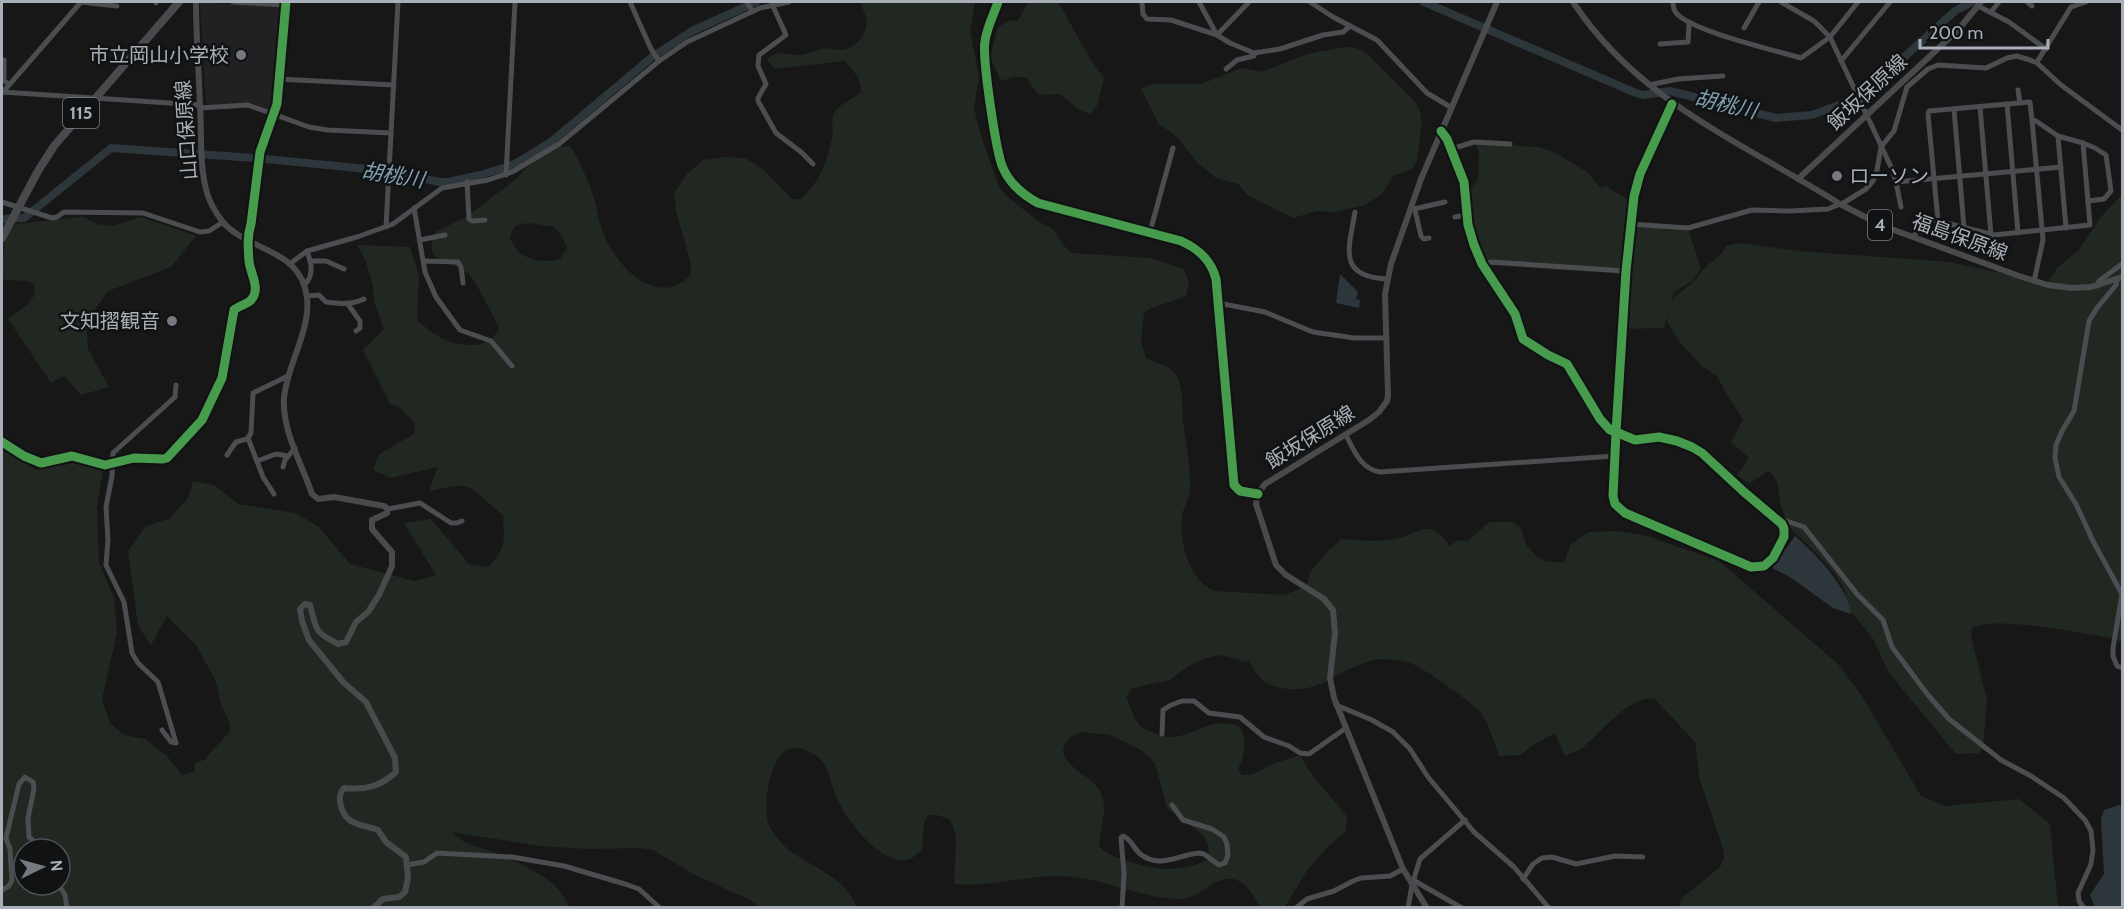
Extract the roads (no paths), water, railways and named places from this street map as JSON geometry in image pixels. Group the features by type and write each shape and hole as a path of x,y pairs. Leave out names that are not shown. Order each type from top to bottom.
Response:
{"highway":[{"name":"115","path":"2,238 54,146 179,2"}],"main road":[{"name":"山口保原線","path":"195,2 204,181 208,196 223,222 248,241 291,263"},
{"name":"飯坂保原線","path":"1427,908 1403,869 1336,705 1330,678 1335,633 1333,610 1324,599 1286,575 1276,565 1257,513 1256,504 1258,494 1265,483 1346,435 1379,412 1387,401 1386,279 1441,131 1497,2"},
{"name":"福島保原線","path":"1573,2 1603,42 1649,86 1672,104 1840,204 1883,226 2034,281 2072,288 2097,286 2120,278"},
{"name":"飯坂保原線","path":"1798,178 1964,24 1979,4"},
{"path":"291,263 299,273 307,296 306,318 288,376 284,399 284,416 295,448 315,497 344,498 388,508 387,513 372,520 371,524 392,552 392,566 380,595 368,612 353,626 346,642 338,644 318,631 313,623 310,605 305,604 300,609 309,640 343,682 366,702 397,764 396,772 378,786 344,788 340,793 339,802 348,820 356,825 378,830 386,842 404,854 408,878 405,892 399,897 384,899 373,908"}],"street":[{"path":"2,93 81,2 117,6"},
{"path":"2,442 24,456 41,463 72,456 101,464 112,464 134,458 166,459 202,420 223,373 234,310 250,301 254,294 255,283 249,260 248,233 259,160 277,104 286,3 233,2"},
{"path":"386,227 398,2"},
{"path":"506,175 515,2"},
{"path":"630,2 651,49 659,61"},
{"path":"747,2 752,11"},
{"path":"291,263 307,250 386,227 437,190 506,175 555,147 659,61 700,35 752,11 772,4 789,2"},
{"path":"998,2 986,35 984,50 999,155 1007,176 1019,190 1038,203 1181,241 1202,253 1213,269 1218,303 1234,485 1240,491 1258,494"},
{"path":"1142,2 1143,14 1147,19 1171,20 1217,35 1255,53 1280,49 1323,35 1343,32 1350,26"},
{"path":"1199,2 1217,35"},
{"path":"1217,35 1250,2"},
{"path":"1310,2 1377,40 1427,93 1452,108"},
{"path":"1673,2 1675,11 1689,22 1739,40 1801,58 1830,38 1858,2"},
{"path":"1744,28 1759,2"},
{"path":"1782,2 1814,21 1830,38 1896,182 1900,207"},
{"path":"1841,61 1890,2"},
{"path":"1991,12 2000,2"},
{"path":"2037,62 2071,7 2086,2"},
{"path":"772,4 786,35 759,55 758,66 766,84 758,101 776,134 813,164"},
{"path":"1979,4 2016,26 2046,49"},
{"path":"1660,44 1688,42 1689,22"},
{"path":"1226,69 1237,60 1254,56 1255,53"},
{"path":"1630,224 1688,228 1756,210 1791,211 1832,208 1840,204 1863,191 1873,180 1881,147 1894,130 1907,87 1934,66 1949,64 1986,68 2017,56 2037,62 2061,85 2122,130"},
{"path":"1927,59 1934,66"},
{"path":"4,60 4,80 9,85"},
{"path":"1649,86 1678,79 1723,76"},
{"path":"278,80 394,85"},
{"path":"2018,90 2020,103"},
{"path":"2,93 200,106 248,105 274,116 323,129 391,133"},
{"path":"1938,221 1929,111 2030,102 2043,240 2034,281"},
{"path":"1441,131 1447,139 1464,182 1472,239 1482,264 1515,314 1523,339 1567,364 1600,419 1610,430 1616,432 1635,440 1659,437 1692,447 1702,453 1784,526 1783,540 1769,562 1761,567 1751,567 1621,511 1614,502 1616,432 1630,224 1637,180 1672,104"},
{"path":"2007,104 2018,233"},
{"path":"1980,107 1991,235"},
{"path":"1954,109 1964,228"},
{"path":"2032,120 2058,136 2083,143 2106,155 2111,190 2104,200 2088,201"},
{"path":"2058,136 2066,228"},
{"path":"1451,149 1474,142 1510,144"},
{"path":"1914,237 1922,217 1991,235 2090,225 2083,143"},
{"path":"1150,232 1173,148"},
{"path":"1896,182 2061,167"},
{"path":"467,182 469,219 472,221 485,220"},
{"path":"2,202 52,218 63,212 152,214 200,232 209,231 223,222"},
{"path":"1429,238 1424,239 1421,236 1412,208 1445,202"},
{"path":"414,208 425,272 436,297 460,330 491,341 512,366"},
{"path":"1355,212 1349,249 1352,263 1366,277 1386,279"},
{"path":"1455,217 1468,215"},
{"path":"420,240 445,235"},
{"path":"304,285 311,274 307,250"},
{"path":"310,261 325,260 344,269"},
{"path":"423,261 458,262 463,283"},
{"path":"1482,264 1491,262 1626,272"},
{"path":"2097,286 2099,281 2111,275 2122,264"},
{"path":"2120,278 2089,321 2074,411 2062,430 2056,445 2055,458 2059,477 2076,504 2093,542 2122,594 2113,652 2117,666 2122,668"},
{"path":"307,296 317,294 328,303 347,303 364,299"},
{"path":"347,303 360,321 360,328 356,331"},
{"path":"1218,303 1265,312 1313,332 1354,338 1386,338"},
{"path":"274,494 263,477 248,438 252,425 253,393 288,376"},
{"path":"162,730 171,742 177,743 158,682 138,663 132,653 124,602 106,565 108,538 106,507 112,476 113,453 175,397 176,386"},
{"path":"1346,435 1361,462 1368,469 1378,472 1615,456"},
{"path":"227,455 237,441 248,438"},
{"path":"283,467 295,448"},
{"path":"257,461 276,454 288,456"},
{"path":"388,508 420,503 453,524 462,521"},
{"path":"1773,516 1804,527 1857,594 1883,620 1892,647 1949,719 2001,760 2064,798 2085,820 2091,831 2093,850 2091,864 2078,893 2079,901 2084,908"},
{"path":"1162,734 1163,710 1171,705 1191,700 1212,714 1231,715 1245,720 1264,737 1286,744 1303,754 1309,753 1346,728"},
{"path":"1336,705 1372,720 1397,736 1410,749 1428,777 1486,844 1514,867 1549,908"},
{"path":"12,880 10,849 6,838 19,784 25,777 34,784 28,818 28,837"},
{"path":"1122,908 1124,873 1121,838 1123,836 1128,838 1136,850 1143,855 1160,862 1199,853 1219,865 1225,864 1227,860 1227,844 1219,832 1184,820 1178,816 1172,805"},
{"path":"1408,908 1412,883 1420,859 1465,820"},
{"path":"407,865 424,862 437,853 450,852 532,860 564,866 639,889 660,908"},
{"path":"1523,879 1533,864 1542,858 1552,857 1576,864 1615,856 1643,857"},
{"path":"1296,908 1307,899 1334,891 1353,881 1390,876 1403,869"},
{"path":"1412,883 1462,908"}],"waterway":[{"name":"胡桃川","path":"2,219 24,218 111,148 255,158 377,170 440,182 480,175 510,166 551,142 652,57 692,31 756,2"},
{"name":"胡桃川","path":"1424,2 1636,93 1643,95 1670,91 1776,118 1812,115 1860,97 1955,11 1972,2"}],"place":[{"name":"市立岡山小学校","path":"241,55"},
{"name":"ローソン","path":"1837,176"},
{"name":"文知摺観音","path":"172,321"}]}
